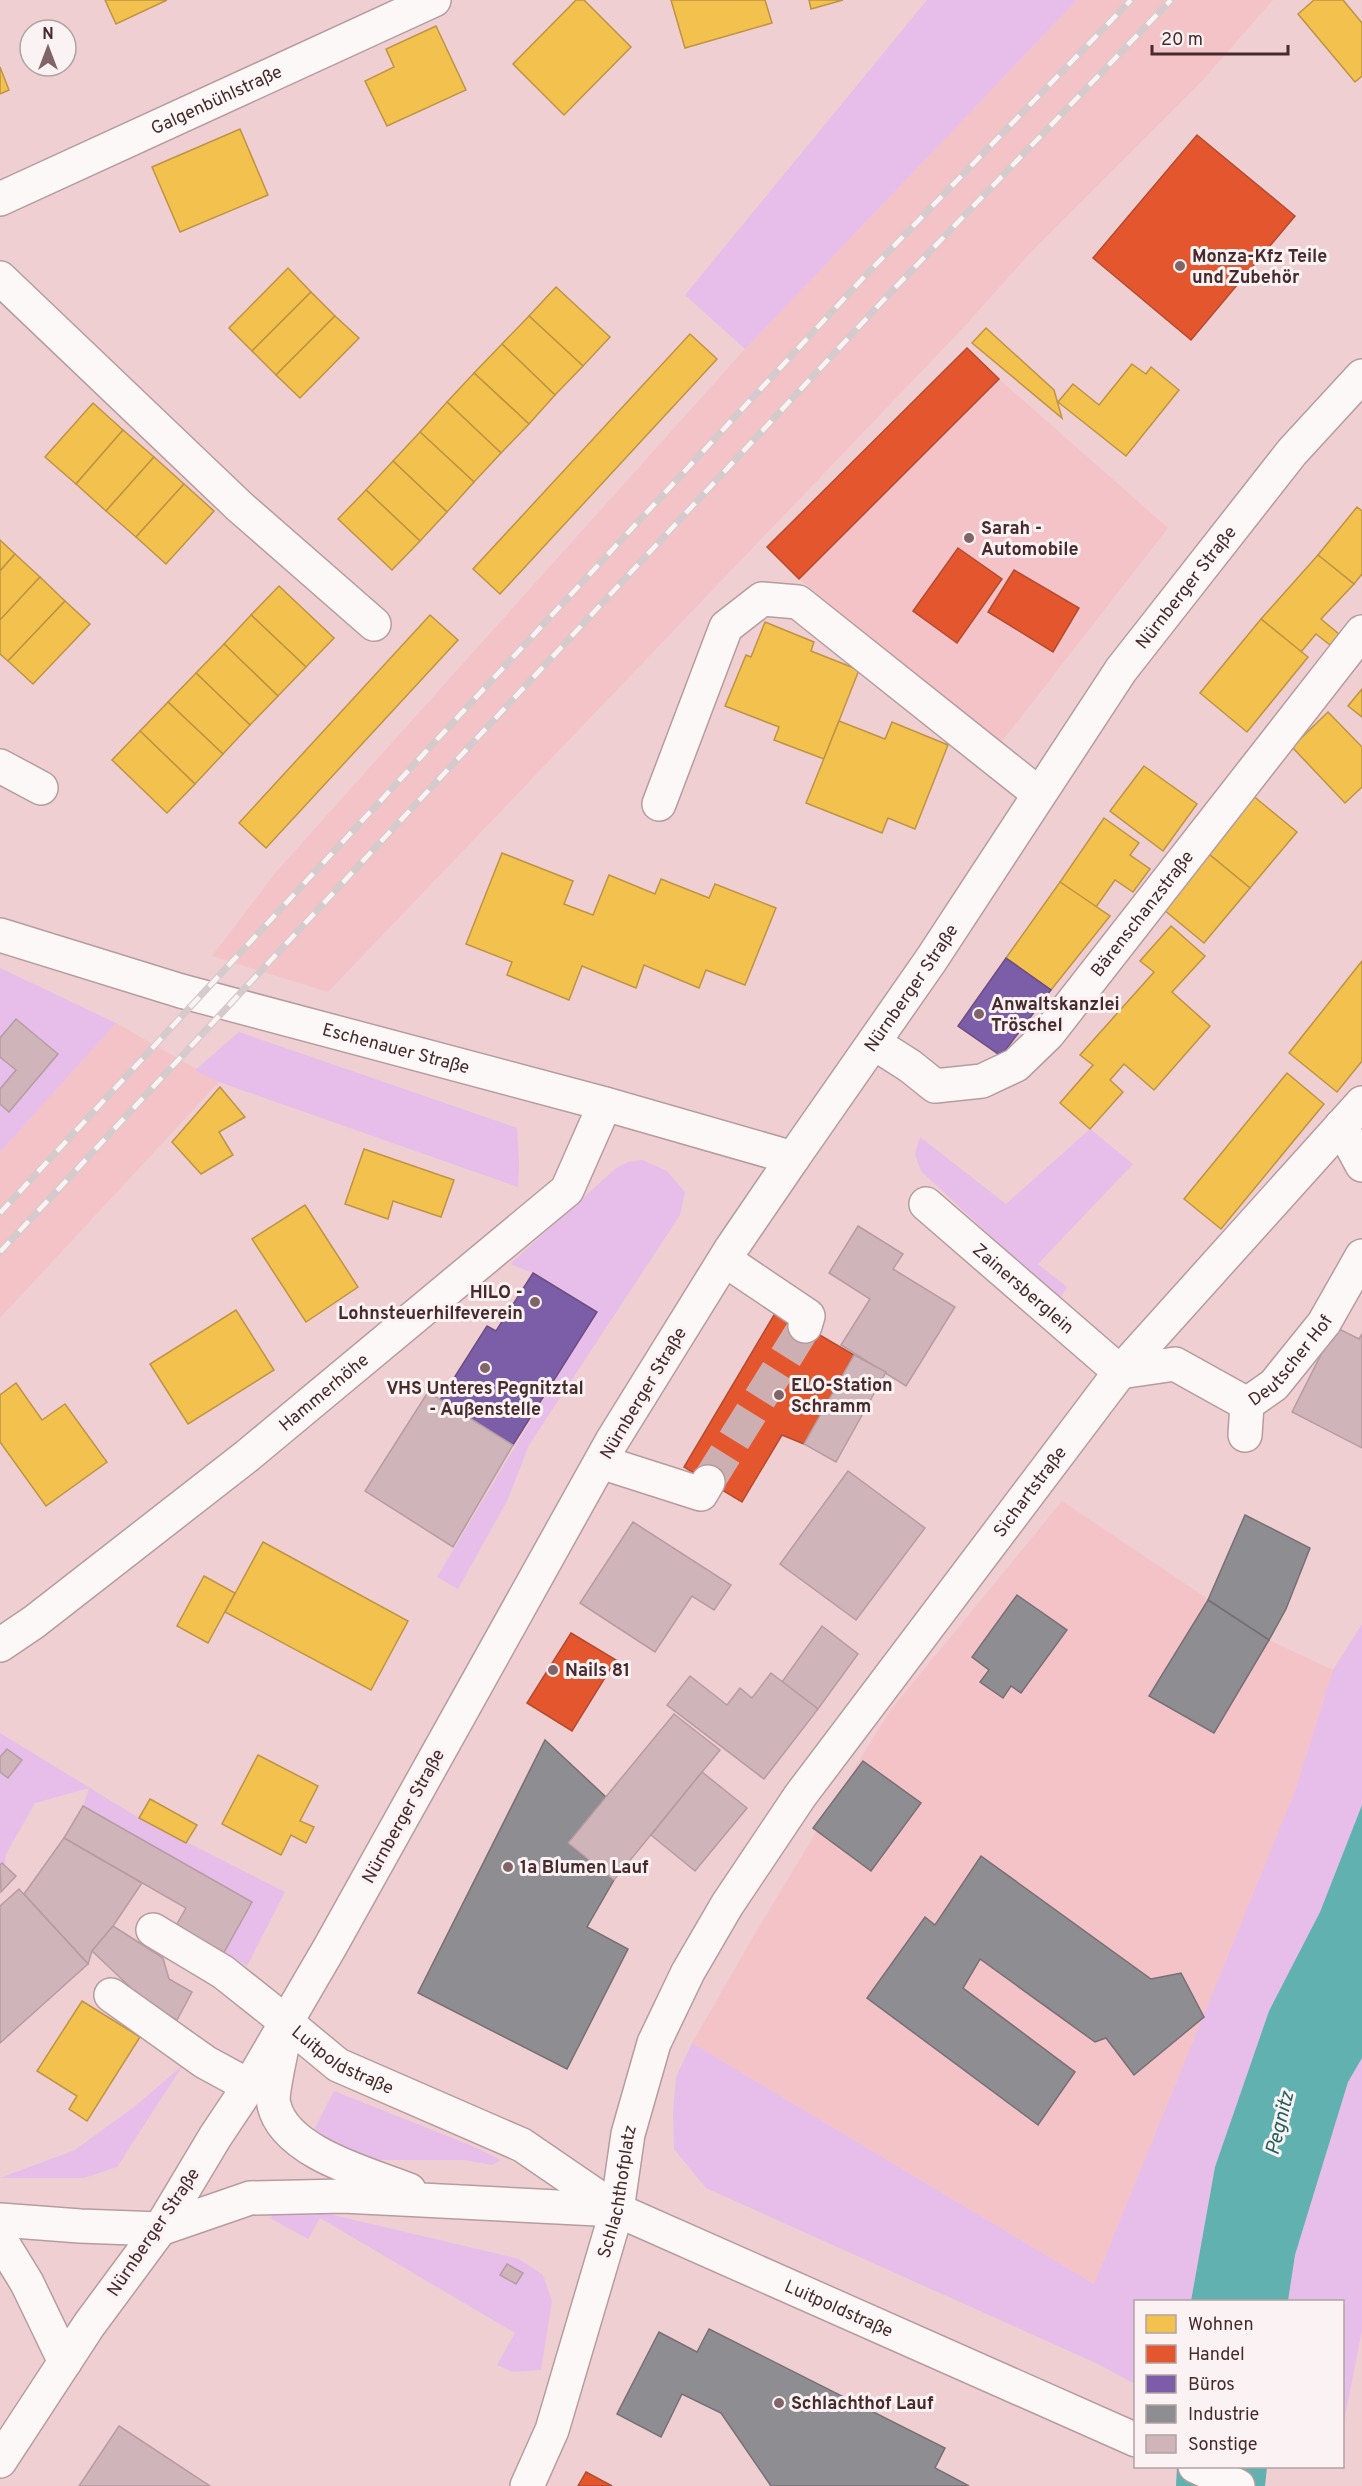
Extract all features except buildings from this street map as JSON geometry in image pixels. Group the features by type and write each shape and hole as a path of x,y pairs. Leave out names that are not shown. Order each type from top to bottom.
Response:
{"street":[{"name":"Galgenbühlstraße","path":"0,199 434,0"},
{"path":"0,278 238,506 374,624"},
{"name":"Nürnberger Straße","path":"0,2461 65,2362 159,2229 249,2086 601,1462 725,1260 937,951 1121,670 1292,452 1362,376"},
{"path":"659,804 726,627 762,598 798,602 1039,794"},
{"name":"Bärenschanzstraße","path":"874,1043 910,1066 935,1086 982,1081 1016,1065 1048,1034 1362,632"},
{"path":"0,766 41,789"},
{"name":"Eschenauer Straße","path":"0,935 181,991 605,1104 793,1158"},
{"name":"Hammerhöhe","path":"0,1645 34,1622 238,1463 567,1190 605,1104"},
{"path":"1351,1114 1362,1165"},
{"name":"Sichartstraße","path":"727,1905 800,1796 1120,1372 1351,1114"},
{"name":"Zainersberglein","path":"926,1204 1120,1372"},
{"name":"Deutscher Hof","path":"1120,1372 1175,1364 1246,1419 1324,1323 1362,1256"},
{"path":"725,1260 808,1316 805,1326"},
{"path":"601,1462 701,1494 708,1482"},
{"name":"Schlachthofplatz","path":"527,2486 552,2430 617,2210 628,2134 654,2043 688,1972 727,1905"},
{"path":"153,1930 223,1972 286,2022"},
{"path":"111,1995 205,2062 249,2086"},
{"name":"Luitpoldstraße","path":"286,2022 273,2104 289,2134 336,2163 437,2201"},
{"name":"Luitpoldstraße","path":"286,2022 338,2065 522,2145 617,2210 1134,2439"},
{"name":"Luitpoldstraße","path":"159,2229 250,2198 343,2196 617,2210"},
{"path":"0,2220 159,2229"},
{"path":"0,2239 27,2283 65,2362"},
{"path":"1199,2468 1238,2486"}],"shaded area":[{"path":"927,0 1077,0 745,349 685,295"},
{"path":"1077,0 1273,0 1200,83 1032,251 963,328 328,992 212,956 276,872 745,349"},
{"name":"Sarah - Automobile","path":"967,348 1168,528 1000,744 799,579 767,547"},
{"path":"0,968 116,1023 0,1152"},
{"path":"116,1023 219,1082 0,1318 0,1152"},
{"path":"239,1032 517,1128 518,1187 219,1082 195,1070"},
{"path":"1090,1129 1133,1164 1038,1264 1067,1287 1059,1300 921,1171 915,1154 920,1137 1006,1204"},
{"path":"642,1160 667,1171 685,1192 680,1215 529,1445 508,1499 458,1589 437,1577 596,1312 533,1273 510,1264 615,1169 628,1162"},
{"path":"1062,1501 1269,1640 1333,1670 1295,1791 1094,2284 692,2043 760,1925 889,1712"},
{"path":"1362,1624 1362,1805 1320,1912 1269,2011 1215,2167 1191,2300 1134,2300 1134,2383 1098,2364 706,2188 674,2149 673,2113 676,2077 692,2043 1094,2284 1295,1791 1333,1670"},
{"path":"0,1733 139,1818 285,1892 247,1966 224,1952 252,1902 83,1806 89,1788 35,1803 6,1854 4,1872 0,1875"},
{"path":"1362,2058 1362,2330 1344,2422 1344,2300 1288,2300 1295,2255 1348,2082"},
{"path":"183,2065 117,2167 84,2178 0,2178 75,2150 134,2107"},
{"path":"334,2091 470,2145 501,2160 492,2165 465,2160 374,2160 345,2151 313,2132"},
{"path":"277,2211 325,2213 519,2259 543,2275 552,2301 541,2370 513,2372 497,2365 515,2333 320,2218 308,2239 270,2218"}],"water":[{"name":"Pegnitz","path":"1362,1805 1362,2058 1348,2082 1295,2255 1288,2300 1191,2300 1215,2167 1269,2011 1320,1912"},
{"path":"1177,2468 1267,2468 1265,2486 1176,2486"}],"tunnel":[{"path":"708,1482 805,1326"}],"railway":[{"path":"0,1213 864,277 1131,0"},
{"path":"0,1252 892,291 1171,0"}],"place":[{"name":"Monza-Kfz Teile und Zubehör","path":"1180,266"},
{"name":"Sarah - Automobile","path":"969,538"},
{"name":"Anwaltskanzlei Tröschel","path":"979,1014"},
{"name":"HILO - Lohnsteuerhilfeverein","path":"535,1302"},
{"name":"VHS Unteres Pegnitztal - Außenstelle","path":"485,1368"},
{"name":"ELO-Station Schramm","path":"779,1395"},
{"name":"Nails 81","path":"553,1670"},
{"name":"1a Blumen Lauf","path":"508,1867"},
{"name":"Schlachthof Lauf","path":"779,2403"}]}
